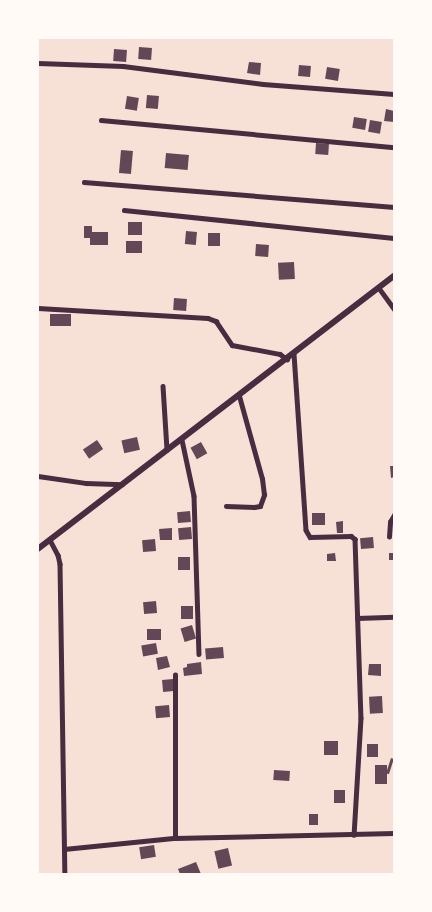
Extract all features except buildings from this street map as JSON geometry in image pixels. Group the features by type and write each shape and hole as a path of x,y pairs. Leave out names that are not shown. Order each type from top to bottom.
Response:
{"street":[{"path":"38,63 122,66 263,84 394,94"},
{"path":"101,120 394,148"},
{"path":"84,182 394,207"},
{"path":"124,210 394,238"},
{"path":"38,549 394,276"},
{"path":"379,288 394,309"},
{"path":"38,308 208,318 216,321 232,345 280,354 287,359"},
{"path":"294,354 306,530 310,536 351,536 355,539 361,718 354,835"},
{"path":"163,386 167,450"},
{"path":"226,506 260,506 264,495 262,479 239,396"},
{"path":"182,440 194,496 198,654"},
{"path":"38,476 86,483 122,484"},
{"path":"388,537 390,522 394,515"},
{"path":"50,540 58,555 60,564 65,874"},
{"path":"358,618 394,617"},
{"path":"175,675 175,838"},
{"path":"64,849 175,838 394,833"}]}
